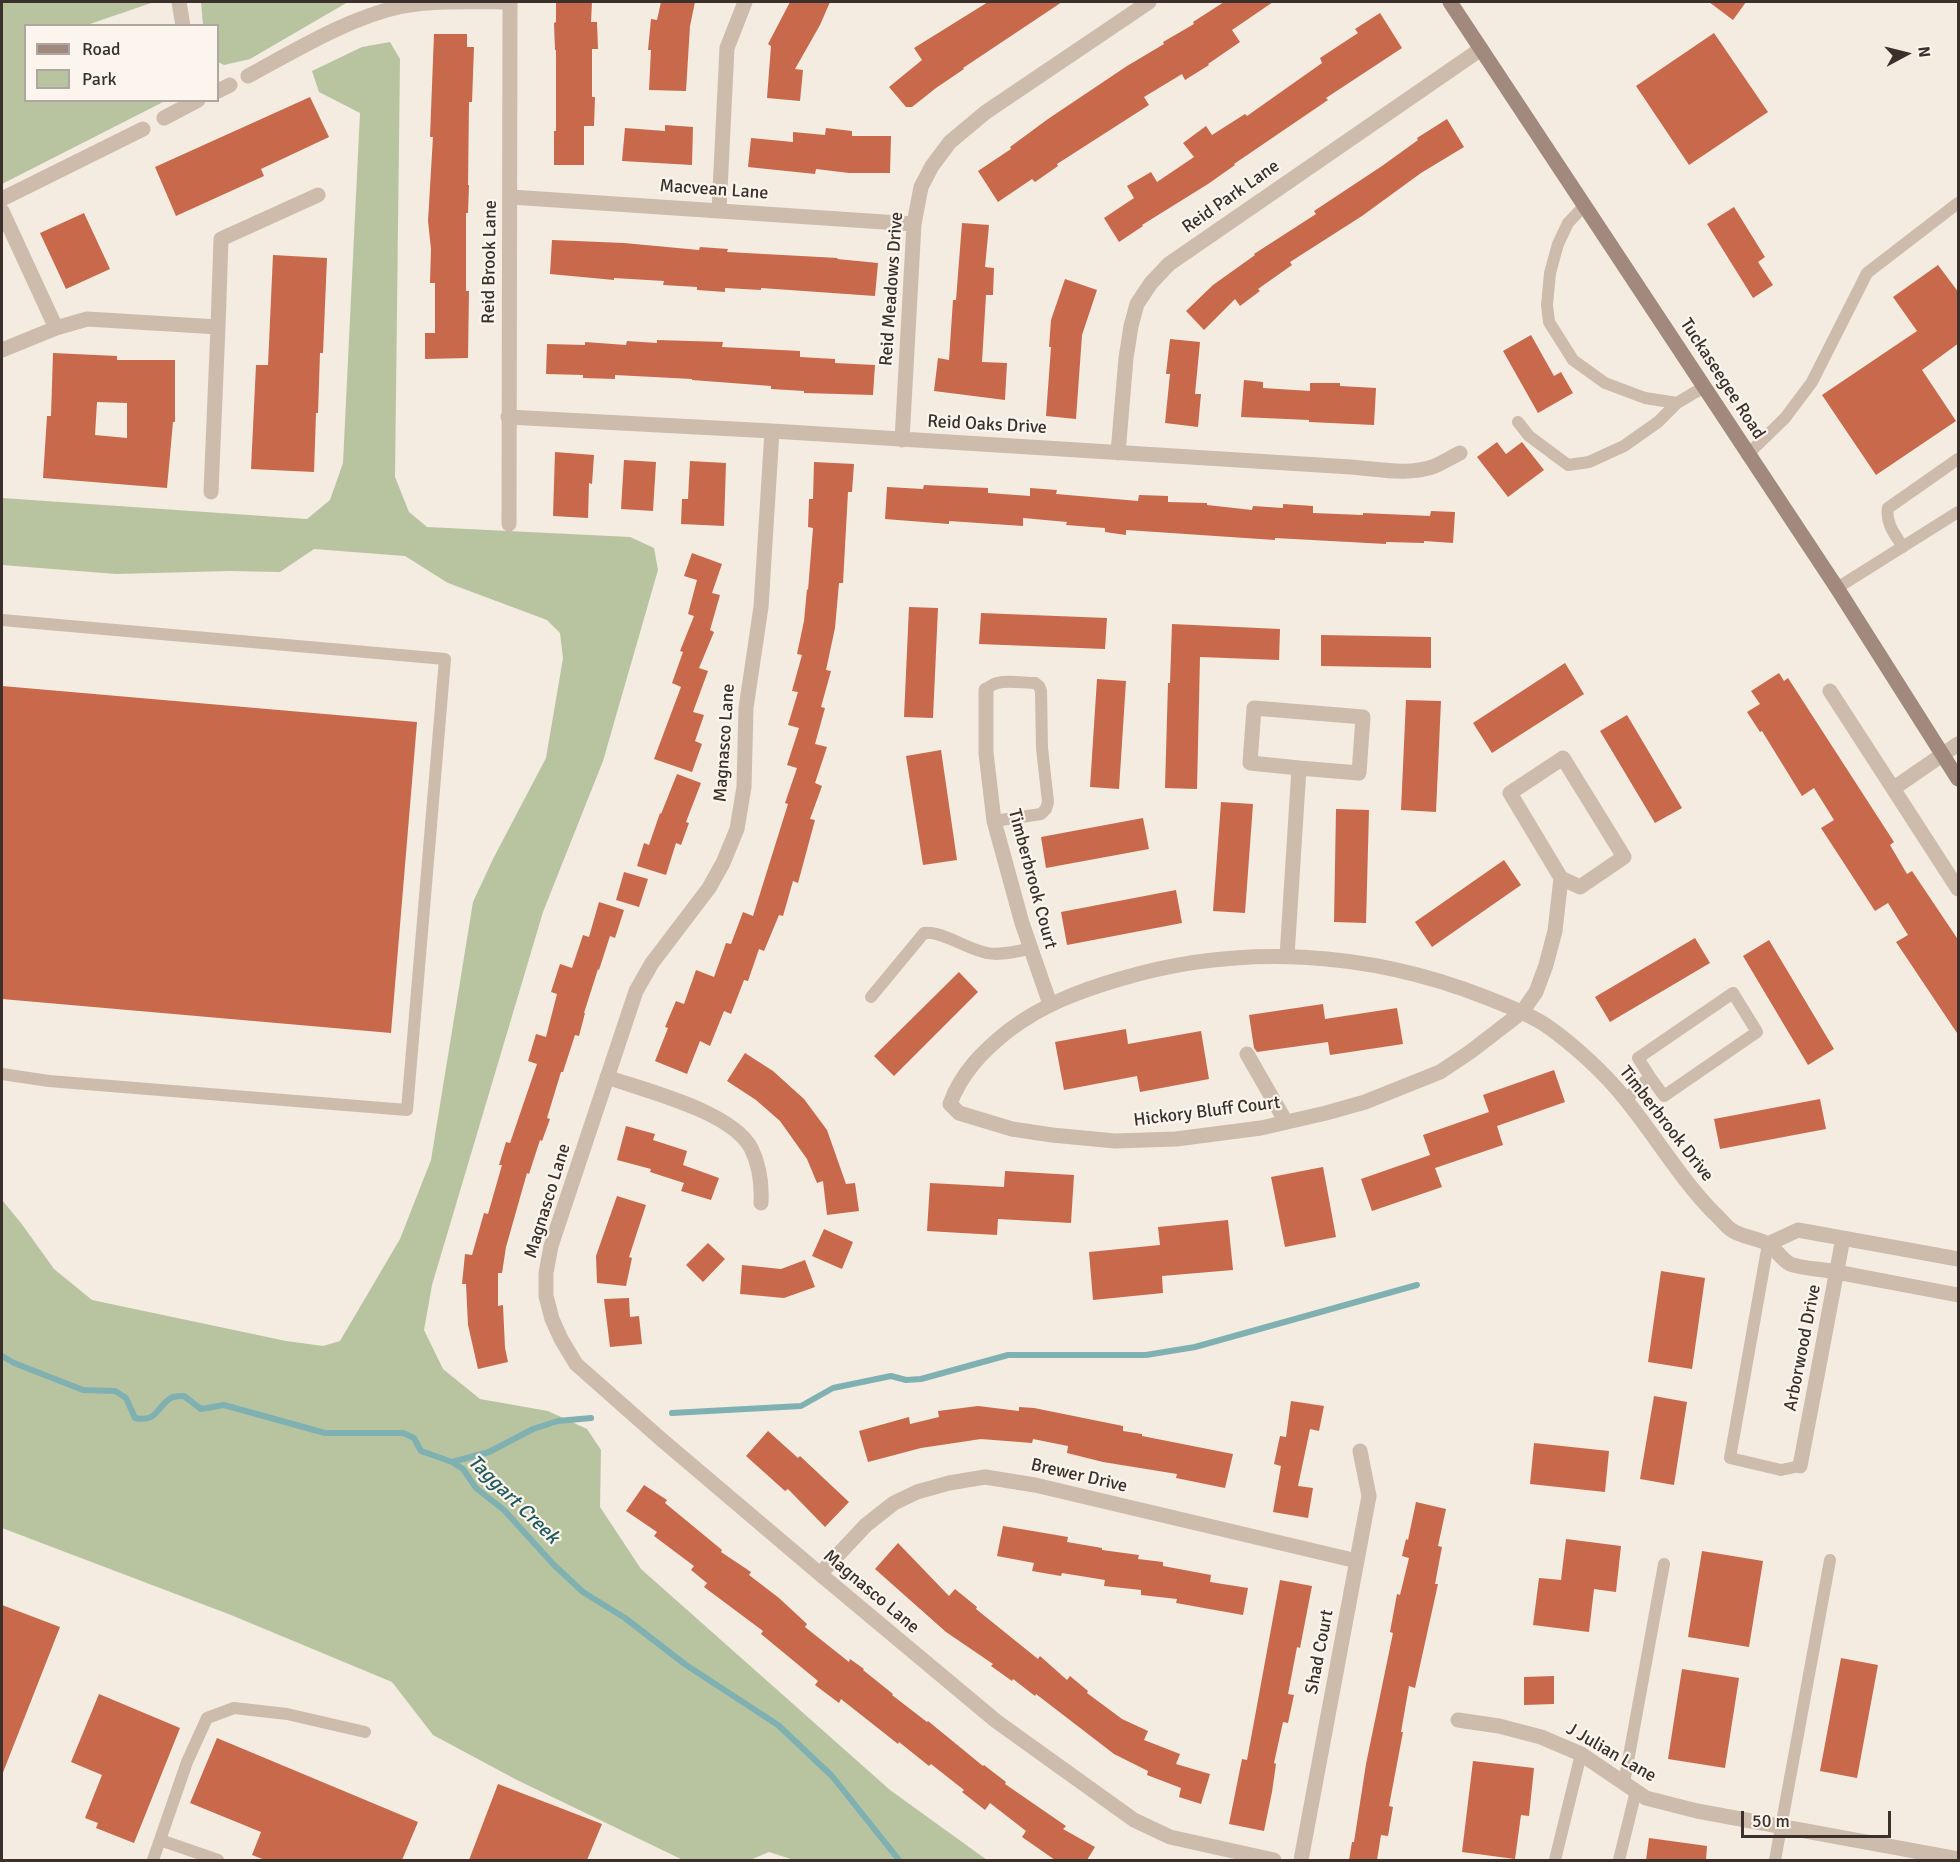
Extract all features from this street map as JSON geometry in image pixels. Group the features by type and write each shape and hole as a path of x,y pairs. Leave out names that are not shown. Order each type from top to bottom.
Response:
{"street":[{"path":"180,2 183,24"},
{"path":"248,76 331,32 384,10 406,5 442,2 510,2"},
{"name":"Reid Brook Lane","path":"508,524 510,2"},
{"path":"718,210 727,48 745,2"},
{"name":"Reid Meadows Drive","path":"902,440 914,224 921,187 950,142 986,112 1149,2"},
{"name":"Tuckaseegee Road","path":"1450,2 1747,455 1837,588 1959,779"},
{"name":"Reid Park Lane","path":"1118,453 1131,326 1137,304 1150,283 1169,264 1481,49"},
{"path":"164,118 194,102"},
{"path":"2,199 142,129"},
{"path":"211,492 221,239 318,195"},
{"name":"Macvean Lane","path":"511,197 914,224"},
{"path":"2,212 56,328"},
{"path":"2,350 56,328 87,319 218,327"},
{"name":"Reid Oaks Drive","path":"508,417 1351,466 1396,471 1416,471 1434,466 1460,453"},
{"name":"Magnasco Lane","path":"772,431 761,607 746,708 744,787 737,829 723,863 709,888 652,963 636,991 551,1246 546,1273 546,1296 552,1319 561,1340 576,1364 662,1440 996,1721 1134,1820 1170,1837 1274,1860"},
{"name":"Timberbrook Court","path":"986,690 986,753 994,821 1030,949 1050,1004"},
{"path":"1830,691 1959,889"},
{"path":"1254,708 1363,717 1359,773 1299,768 1250,763 1254,708"},
{"path":"1893,788 1959,744"},
{"path":"1563,758 1624,857 1580,886 1561,878 1510,793 1563,758"},
{"path":"1287,956 1299,768"},
{"name":"Hickory Bluff Court","path":"950,1104 959,1113 1012,1129 1115,1141 1176,1139 1261,1128 1326,1113 1365,1101 1440,1072 1522,1012 1536,992 1546,965 1555,931 1561,878"},
{"name":"Timberbrook Drive","path":"950,1104 956,1085 973,1063 995,1041 1020,1022 1050,1004 1081,991 1146,971 1181,964 1250,956 1287,956 1394,969 1459,988 1522,1012 1564,1039 1626,1099 1682,1177 1730,1229 1745,1238 1768,1244 1790,1264 1959,1295"},
{"path":"1247,1054 1286,1122"},
{"path":"607,1077 700,1109 728,1123 750,1147 762,1181 761,1203"},
{"path":"1768,1244 1798,1230 1959,1259"},
{"name":"Arborwood Drive","path":"1800,1466 1843,1238"},
{"name":"Shad Court","path":"1300,1860 1370,1496 1360,1451"},
{"name":"Brewer Drive","path":"820,1574 866,1525 894,1503 917,1492 949,1483 985,1477 1035,1485 1357,1560"},
{"name":"J Julian Lane","path":"1458,1720 1500,1726 1541,1737 1581,1754 1646,1798 1697,1811 1959,1859"}],"lane":[{"path":"1747,455 1785,418 1812,382 1867,273 1959,203"},
{"path":"1585,205 1569,223 1558,244 1550,273 1547,305 1549,322 1573,360 1605,383 1645,398 1677,403"},
{"path":"1518,422 1529,436 1568,465 1589,462 1624,446 1658,422 1677,403 1704,387"},
{"path":"1903,548 1890,526 1886,515 1888,508 1959,459"},
{"path":"1837,588 1959,512"},
{"path":"2,620 446,659 407,1110 49,1081 2,1074"},
{"path":"986,690 996,682 1035,683 1039,686 1042,748 1048,802 1041,814 994,821"},
{"path":"871,997 924,933 933,932 987,953 1004,954 1030,949"},
{"path":"1733,993 1757,1032 1664,1096 1650,1077 1638,1058 1733,993"},
{"path":"1626,1099 1650,1077"},
{"path":"1768,1244 1730,1458 1781,1470 1800,1466"},
{"path":"1775,1860 1830,1560"},
{"path":"1619,1860 1664,1564"},
{"path":"153,1860 187,1762 207,1718 234,1708 287,1714 365,1732"},
{"path":"1555,1860 1581,1754"},
{"path":"160,1840 218,1860"}],"green space":[{"path":"2,2 154,2 90,24 24,24 24,102 163,102 2,184"},
{"path":"201,2 348,2 250,59 224,65 219,62 219,24 203,24"},
{"path":"390,42 400,59 395,477 409,512 427,527 630,537 654,548 658,570 603,761 543,912 432,1285 424,1330 443,1369 480,1399 548,1411 587,1429 601,1450 600,1507 641,1569 890,1790 987,1860 794,1860 769,1852 750,1860 683,1860 517,1780 433,1735 392,1682 231,1615 2,1528 2,1200 54,1269 92,1300 286,1341 323,1346 340,1341 400,1239 431,1160 473,902 546,758 563,658 560,633 547,620 448,583 405,556 314,549 280,572 116,574 2,565 2,498 307,519 330,500 343,463 360,113 319,92 312,71 362,47"}],"building":[{"path":"556,2 592,2 591,22 597,22 598,49 592,49 594,126 584,126 584,165 554,165"},
{"path":"661,2 695,2 690,26 686,91 649,90 651,50 648,50 651,19 657,20"},
{"path":"790,2 830,2 795,69 803,70 800,101 767,98 771,46 768,44"},
{"path":"988,2 1062,2 963,68 912,107 906,107 889,87 922,60 914,48"},
{"path":"1224,2 1273,2 1232,30 1240,42 1209,65 1185,80 1182,74 1144,97 1149,105 1057,164 1058,166 1035,182 1032,179 998,202 978,171 1011,149 1010,147 1048,119"},
{"path":"1709,2 1746,2 1733,20"},
{"path":"1380,13 1402,48 1326,98 1328,100 1208,184 1119,242 1104,218 1134,198 1127,186 1151,172 1157,182 1194,157 1183,143 1206,126 1212,135 1245,114 1247,116 1322,63 1320,58 1358,33 1355,29"},
{"path":"1714,33 1768,112 1689,165 1636,86"},
{"path":"434,34 467,34 467,47 474,47 472,102 469,102 469,185 468,213 466,213 466,291 469,291 468,358 425,359 425,333 435,333 435,283 430,283 431,249 428,221 433,137 430,137"},
{"path":"310,97 329,137 261,169 264,176 176,216 155,167"},
{"path":"1447,119 1464,147 1421,173 1362,216 1290,262 1292,265 1258,289 1260,291 1240,306 1235,299 1204,330 1186,311 1213,285 1254,254 1316,214 1314,211"},
{"path":"665,125 693,127 692,165 622,161 625,128 665,131"},
{"path":"826,128 852,131 852,136 891,136 890,173 849,173 816,169 815,174 748,167 751,138 793,142 793,132 825,135"},
{"path":"1734,207 1765,257 1758,262 1773,285 1753,298 1707,224"},
{"path":"84,213 110,269 66,289 40,233"},
{"path":"962,223 989,225 985,267 994,268 993,295 986,295 982,362 1007,363 1005,400 934,391 938,358 949,360"},
{"path":"552,240 624,243 699,250 700,247 728,249 727,252 838,258 878,263 875,296 761,288 761,290 725,288 725,292 697,290 697,287 663,285 664,281 614,278 614,280 550,274"},
{"path":"273,255 327,258 314,472 251,469 256,365 268,365"},
{"path":"1938,265 1959,293 1959,343 1922,370 1956,421 1876,475 1822,395 1917,331 1893,297"},
{"path":"1065,279 1097,290 1082,335 1076,419 1046,416 1051,320"},
{"path":"1531,335 1554,376 1561,372 1573,393 1538,413 1503,351"},
{"path":"1170,339 1200,342 1195,394 1201,394 1198,427 1165,423 1170,374 1166,374"},
{"path":"657,340 723,342 722,347 800,351 800,357 835,359 835,363 875,365 873,395 804,393 804,391 771,389 771,386 692,379 615,375 615,379 583,378 583,375 546,374 547,344 585,345 585,342 626,345 627,341 657,343"},
{"path":"53,353 117,356 117,360 175,360 175,422 173,422 167,488 43,478 47,416 51,416","holes":["97,402 127,403 127,438 95,435"]},
{"path":"1244,380 1263,382 1263,388 1310,391 1310,383 1340,383 1340,386 1376,388 1374,425 1241,417"},
{"path":"1497,442 1506,454 1522,442 1544,470 1508,497 1477,457"},
{"path":"555,452 594,455 592,484 589,483 588,518 553,516"},
{"path":"624,460 656,462 653,511 621,509"},
{"path":"690,461 726,463 724,526 681,524 682,499 688,499"},
{"path":"814,462 854,464 852,492 848,492 843,583 839,583 835,628 826,670 831,671 821,707 825,708 815,744 827,747 815,783 822,786 810,819 815,820 798,883 793,881 783,916 779,915 764,951 759,949 748,981 744,980 731,1014 724,1011 710,1046 700,1041 687,1074 655,1061 668,1028 665,1027 676,1001 684,1004 696,970 714,977 726,943 731,944 743,912 753,916 797,768 787,765 799,728 788,725 798,692 792,691 802,655 797,654 808,590 813,528 808,527 809,499 813,499"},
{"path":"924,485 988,488 988,493 1030,496 1030,488 1057,490 1056,494 1138,501 1139,495 1168,496 1168,502 1207,503 1207,505 1252,510 1253,506 1283,508 1283,504 1313,506 1313,513 1430,516 1431,511 1455,512 1453,543 1424,541 1424,543 1386,542 1386,544 1275,538 1275,540 1126,530 1126,535 1105,532 1105,528 1023,518 1023,526 885,519 887,487 923,489"},
{"path":"692,553 722,564 712,593 720,595 710,630 714,632 699,668 708,671 693,712 704,715 695,741 702,744 692,772 654,759 681,687 672,683 683,652 680,651 694,616 688,614 697,580 684,576"},
{"path":"909,607 938,608 933,718 904,717"},
{"path":"981,613 1107,618 1105,649 979,644"},
{"path":"1172,624 1280,629 1279,660 1200,657 1197,789 1165,788"},
{"path":"1321,635 1431,637 1431,668 1321,666"},
{"path":"1565,663 1584,694 1492,753 1473,723"},
{"path":"1779,673 1784,681 1788,678 1894,842 1890,845 1907,874 1912,871 1959,941 1959,1036 1896,942 1908,935 1888,903 1875,911 1821,828 1834,820 1814,788 1802,796 1762,731 1760,732 1747,712 1760,704 1751,691"},
{"path":"1097,679 1126,681 1119,789 1090,787"},
{"path":"2,686 417,722 391,1033 2,999"},
{"path":"1406,700 1441,701 1436,812 1401,810"},
{"path":"1627,715 1682,808 1655,823 1600,731"},
{"path":"941,750 957,860 923,865 906,756"},
{"path":"677,774 701,783 686,822 689,823 681,845 676,843 666,875 637,866 644,843 649,845"},
{"path":"1221,802 1253,804 1245,913 1213,911"},
{"path":"1336,809 1369,810 1366,923 1334,922"},
{"path":"1143,818 1149,849 1046,868 1041,837"},
{"path":"1504,860 1521,885 1432,947 1415,922"},
{"path":"624,872 648,879 639,907 616,900"},
{"path":"1176,890 1182,923 1067,945 1061,912"},
{"path":"599,902 624,910 615,938 610,936 598,969 579,1036 575,1035 563,1072 561,1072 547,1118 550,1119 542,1141 540,1140 529,1174 527,1173 506,1247 502,1273 498,1273 498,1306 503,1305 508,1362 478,1369 468,1325 466,1284 462,1284 465,1254 472,1255 484,1213 488,1214 506,1142 510,1143 537,1064 528,1061 536,1034 546,1037 557,994 551,992 560,964 572,968 583,935 589,937"},
{"path":"1695,938 1710,963 1610,1022 1595,997"},
{"path":"1769,940 1834,1049 1808,1065 1743,956"},
{"path":"959,972 978,992 894,1076 874,1056"},
{"path":"1323,1004 1325,1019 1397,1008 1403,1044 1330,1055 1328,1042 1257,1052 1254,1048 1249,1015"},
{"path":"1126,1029 1128,1044 1201,1031 1209,1079 1140,1092 1137,1076 1064,1090 1055,1042"},
{"path":"745,1053 773,1071 804,1099 827,1130 846,1184 855,1183 859,1211 827,1215 823,1181 817,1183 807,1159 780,1121 756,1100 727,1081"},
{"path":"1554,1070 1565,1102 1497,1126 1503,1145 1435,1168 1442,1187 1372,1211 1361,1179 1430,1155 1423,1135 1489,1112 1483,1095"},
{"path":"1820,1099 1826,1129 1720,1149 1714,1119"},
{"path":"626,1126 655,1134 653,1140 687,1151 683,1165 719,1178 711,1200 681,1191 684,1183 650,1172 651,1169 617,1160"},
{"path":"1323,1167 1336,1237 1285,1247 1271,1177"},
{"path":"1005,1171 1074,1175 1071,1223 998,1219 997,1235 927,1231 930,1183 1004,1187"},
{"path":"617,1196 646,1205 629,1257 632,1258 626,1286 597,1283 596,1256"},
{"path":"1228,1220 1233,1270 1162,1276 1163,1293 1093,1300 1089,1252 1160,1245 1158,1227"},
{"path":"824,1229 853,1242 842,1269 812,1256"},
{"path":"708,1243 725,1259 703,1282 686,1265"},
{"path":"805,1260 815,1287 784,1298 740,1294 742,1265 781,1269"},
{"path":"1661,1271 1705,1278 1692,1369 1648,1362"},
{"path":"629,1298 630,1317 639,1316 642,1344 610,1347 604,1299"},
{"path":"1654,1396 1687,1402 1674,1485 1640,1479"},
{"path":"1291,1401 1324,1406 1319,1431 1310,1429 1298,1486 1313,1488 1308,1518 1273,1512 1281,1466 1274,1464 1280,1436 1286,1437"},
{"path":"978,1406 1019,1411 1019,1407 1034,1408 1123,1426 1123,1431 1142,1434 1142,1436 1233,1454 1225,1488 1176,1478 1177,1474 1103,1462 1067,1453 1068,1446 1033,1439 1032,1443 981,1439 921,1448 868,1462 859,1431 909,1417 910,1424 939,1417 938,1411"},
{"path":"768,1431 798,1458 800,1456 849,1502 825,1527 788,1489 785,1491 746,1456"},
{"path":"1534,1443 1609,1451 1605,1492 1530,1484"},
{"path":"644,1485 667,1500 665,1503 722,1550 721,1552 751,1572 749,1575 807,1624 805,1627 849,1662 850,1659 864,1669 892,1695 1006,1782 1005,1784 1066,1826 1063,1829 1095,1847 1087,1860 1055,1860 1022,1837 1026,1831 990,1803 985,1810 931,1764 929,1766 899,1742 898,1744 841,1699 839,1703 815,1685 818,1681 761,1634 763,1631 704,1587 707,1583 691,1570 694,1566 654,1536 657,1532 626,1511"},
{"path":"1416,1502 1446,1509 1438,1546 1442,1547 1435,1584 1438,1584 1415,1688 1409,1686 1389,1806 1393,1807 1388,1836 1381,1835 1377,1860 1349,1860 1393,1633 1390,1632 1397,1594 1400,1595 1409,1558 1402,1556"},
{"path":"1003,1526 1068,1537 1067,1542 1139,1555 1138,1559 1163,1562 1163,1566 1211,1575 1210,1582 1248,1588 1243,1615 1176,1603 1177,1599 1141,1595 1141,1590 1104,1586 1105,1580 1032,1571 1034,1563 997,1556"},
{"path":"1566,1539 1621,1546 1616,1592 1594,1589 1589,1632 1533,1625 1539,1578 1561,1580"},
{"path":"898,1543 949,1596 955,1589 1038,1659 1040,1656 1067,1680 1070,1676 1088,1691 1087,1693 1122,1719 1148,1731 1144,1740 1180,1754 1176,1764 1210,1774 1201,1804 1179,1797 1181,1788 1147,1775 1148,1771 1114,1754 1036,1694 1035,1696 1013,1679 1012,1681 991,1666 993,1664 946,1632 875,1569"},
{"path":"1702,1551 1763,1561 1749,1647 1688,1637"},
{"path":"1280,1580 1312,1586 1288,1694 1294,1695 1288,1723 1283,1722 1274,1763 1276,1764 1272,1792 1264,1831 1229,1824 1242,1759 1247,1760"},
{"path":"2,1605 60,1627 2,1775"},
{"path":"1841,1658 1878,1665 1857,1778 1820,1771"},
{"path":"1682,1669 1739,1678 1725,1768 1668,1759"},
{"path":"1554,1676 1554,1704 1524,1705 1524,1677"},
{"path":"99,1694 180,1728 134,1843 96,1828 98,1823 85,1818 102,1775 71,1762"},
{"path":"217,1738 418,1822 402,1860 265,1860 252,1855 261,1832 190,1803"},
{"path":"1473,1761 1534,1768 1529,1816 1521,1815 1515,1859 1462,1852"},
{"path":"498,1784 602,1824 587,1860 469,1860"},
{"path":"1649,1838 1707,1846 1706,1860 1646,1860"}],"waterway":[{"path":"672,1413 801,1406 833,1388 891,1376 906,1380 921,1379 1008,1355 1146,1355 1195,1347 1417,1285"},
{"name":"Taggart Creek","path":"2,1356 14,1363 83,1390 115,1391 126,1398 135,1418 149,1418 168,1400 184,1396 201,1409 224,1405 325,1433 403,1433 414,1438 421,1451 452,1462 463,1469 476,1488 504,1510 554,1565 583,1592 625,1618 686,1665 778,1725 832,1776 899,1860"},
{"path":"452,1462 489,1452 533,1429 558,1421 591,1418"}]}
